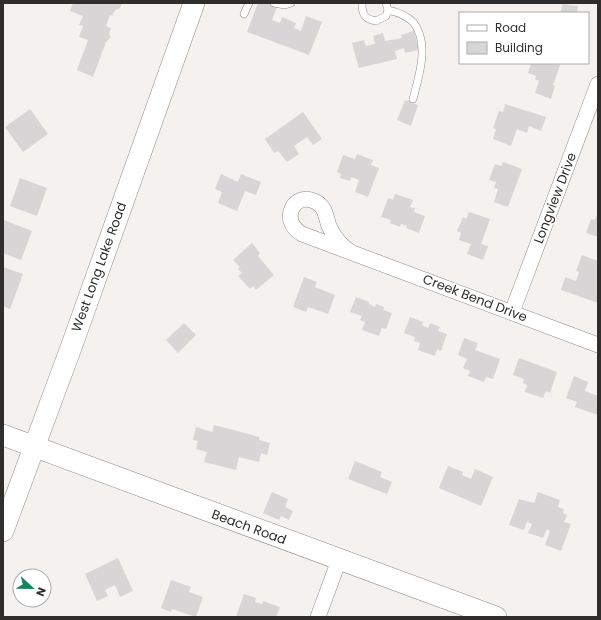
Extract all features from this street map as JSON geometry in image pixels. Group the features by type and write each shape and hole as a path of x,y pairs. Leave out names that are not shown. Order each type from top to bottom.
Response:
{"main road":[{"name":"West Long Lake Road","path":"3,531 194,3"},
{"name":"Beach Road","path":"3,435 34,448 496,617"}],"street":[{"name":"Longview Drive","path":"512,312 598,84"},
{"name":"Creek Bend Drive","path":"351,252 598,345"},
{"path":"318,617 339,560"}],"lane":[{"path":"244,14 248,3"},
{"path":"274,3 285,6 291,3"},
{"path":"362,3 362,14 369,20 382,19 386,16 387,6 413,22 419,35 422,47 421,60 413,99"}],"building":[{"path":"73,3 122,3 120,8 115,10 112,16 110,15 106,26 111,28 109,34 111,37 106,42 93,77 77,70 88,40 79,37 83,26 79,25 83,16 70,11"},
{"path":"258,3 266,3 277,7 272,20 280,23 282,17 296,23 294,28 301,31 306,16 322,22 309,55 247,32"},
{"path":"562,4 578,6 577,12 561,12"},
{"path":"414,31 419,50 405,53 404,48 395,51 397,59 359,68 352,43 364,40 366,46 375,44 373,36 383,33 385,41 402,38 401,35"},
{"path":"531,64 561,64 553,85 555,86 551,99 535,93 539,81 535,79 536,76 528,73"},
{"path":"405,100 418,105 411,126 397,120"},
{"path":"505,104 546,117 541,131 529,126 527,133 517,129 511,146 493,139 496,129 493,128 499,111 503,112"},
{"path":"30,109 48,134 23,152 5,127"},
{"path":"303,112 322,139 313,145 307,137 294,146 299,154 287,162 278,151 274,153 265,139"},
{"path":"357,154 373,160 371,165 379,168 368,197 355,192 359,180 351,177 350,181 340,178 341,174 337,172 343,155 355,159"},
{"path":"503,162 522,169 508,207 494,202 498,189 494,188 496,182 489,180 495,164 501,166"},
{"path":"221,174 238,182 241,174 261,182 256,195 245,191 237,211 218,203 222,192 215,189"},
{"path":"20,178 47,188 37,216 10,206"},
{"path":"395,194 413,200 410,207 415,208 414,212 425,216 419,233 406,228 407,226 401,224 400,227 390,223 391,220 381,217 388,198 393,200"},
{"path":"469,212 490,219 481,244 488,246 483,260 467,254 471,244 459,240 461,233 457,231 463,217 466,219"},
{"path":"598,212 598,237 586,233 591,219 595,220"},
{"path":"4,220 32,231 21,260 3,253"},
{"path":"252,243 260,253 258,256 274,275 256,290 253,286 250,289 238,276 242,273 238,269 240,267 233,260"},
{"path":"582,255 598,261 598,303 561,290 565,277 576,281 579,272 576,271"},
{"path":"3,267 23,274 10,309 3,306"},
{"path":"304,277 317,282 315,287 335,295 328,314 308,307 306,312 293,307"},
{"path":"356,297 369,302 369,304 375,307 376,304 384,307 383,310 392,313 386,329 382,328 379,336 362,330 365,322 360,320 362,316 350,312"},
{"path":"410,317 423,322 422,325 428,328 430,323 440,327 438,331 447,334 441,351 437,349 435,356 418,350 420,343 414,341 415,337 404,333"},
{"path":"184,323 196,335 178,353 166,340"},
{"path":"464,338 478,343 475,350 500,359 493,379 486,377 484,382 468,376 470,371 463,368 467,359 458,355"},
{"path":"519,358 557,372 550,393 546,391 543,398 525,392 527,385 523,383 524,379 513,375"},
{"path":"574,376 588,382 585,391 598,396 598,415 575,407 577,402 566,398"},
{"path":"214,425 260,437 259,440 270,443 267,455 261,453 259,462 239,457 236,470 204,462 207,452 196,449 198,441 193,440 196,427 212,432"},
{"path":"355,461 382,472 380,477 392,482 387,494 348,479"},
{"path":"448,466 463,472 462,475 471,479 475,469 493,477 481,506 439,488"},
{"path":"272,492 288,499 285,507 293,511 289,520 281,516 279,520 263,513"},
{"path":"538,492 560,500 558,507 564,509 563,513 567,515 564,522 571,524 561,551 545,545 550,531 547,529 543,538 528,533 532,524 527,522 524,530 509,525 519,499 534,503"},
{"path":"118,558 133,591 120,597 115,585 105,590 108,596 97,601 85,574"},
{"path":"171,580 191,587 189,592 203,597 196,617 172,609 171,612 161,608"},
{"path":"244,594 256,598 255,602 262,604 263,601 280,607 276,617 236,617"}]}
